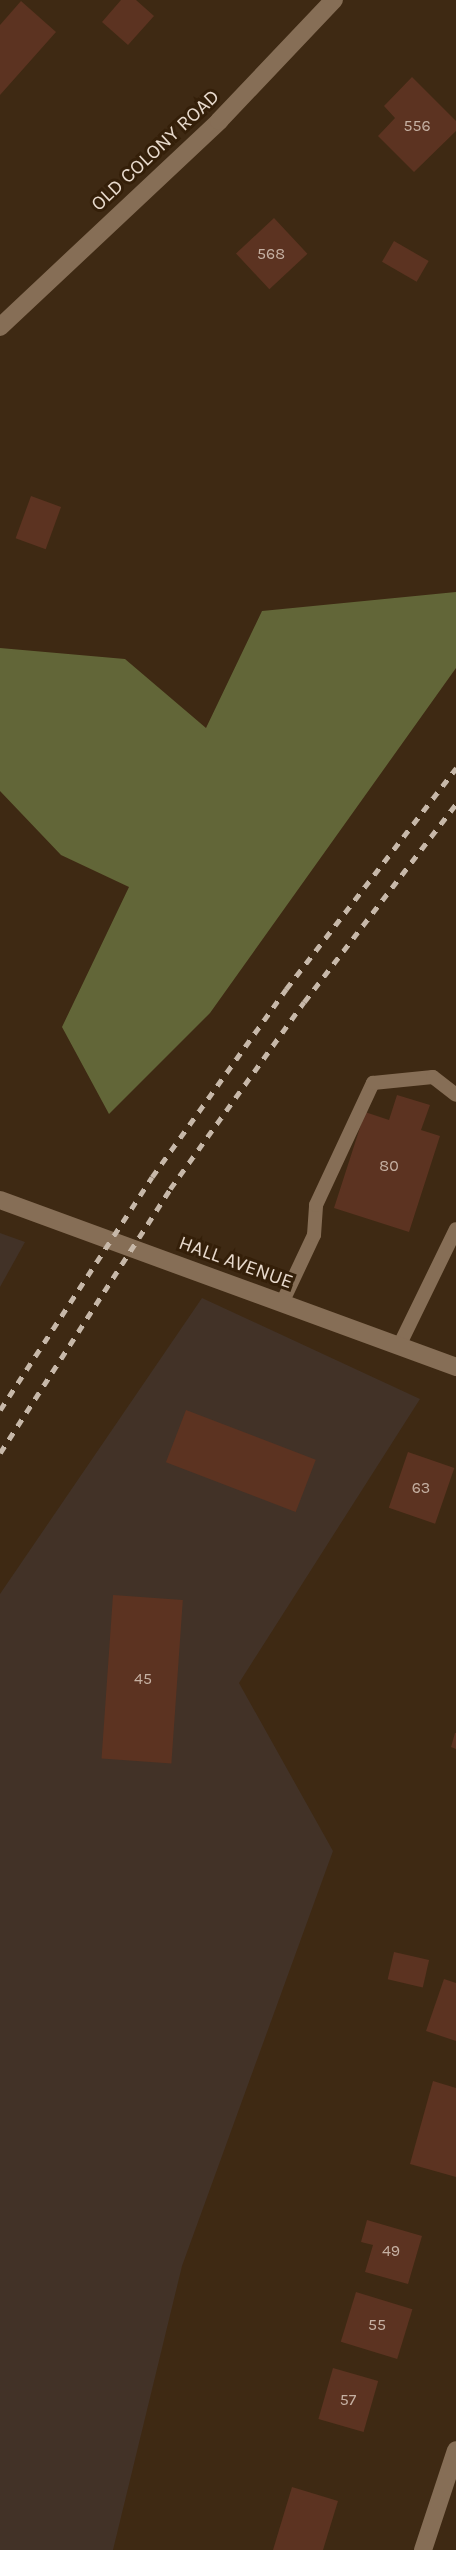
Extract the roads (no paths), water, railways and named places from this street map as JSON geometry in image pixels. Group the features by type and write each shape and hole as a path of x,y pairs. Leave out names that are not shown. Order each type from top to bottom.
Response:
{"street":[{"name":"OLD COLONY ROAD","path":"0,327 219,121 334,0"},
{"name":"HALL AVENUE","path":"0,1200 456,1367"},
{"path":"423,2550 456,2450"}],"lane":[{"path":"282,1303 314,1235 316,1205 373,1083 432,1077 456,1095"},
{"path":"399,1346 456,1229"}],"railway":[{"path":"0,1410 152,1177 286,989 456,768"},
{"path":"0,1453 170,1189 304,1002 456,804"}]}
